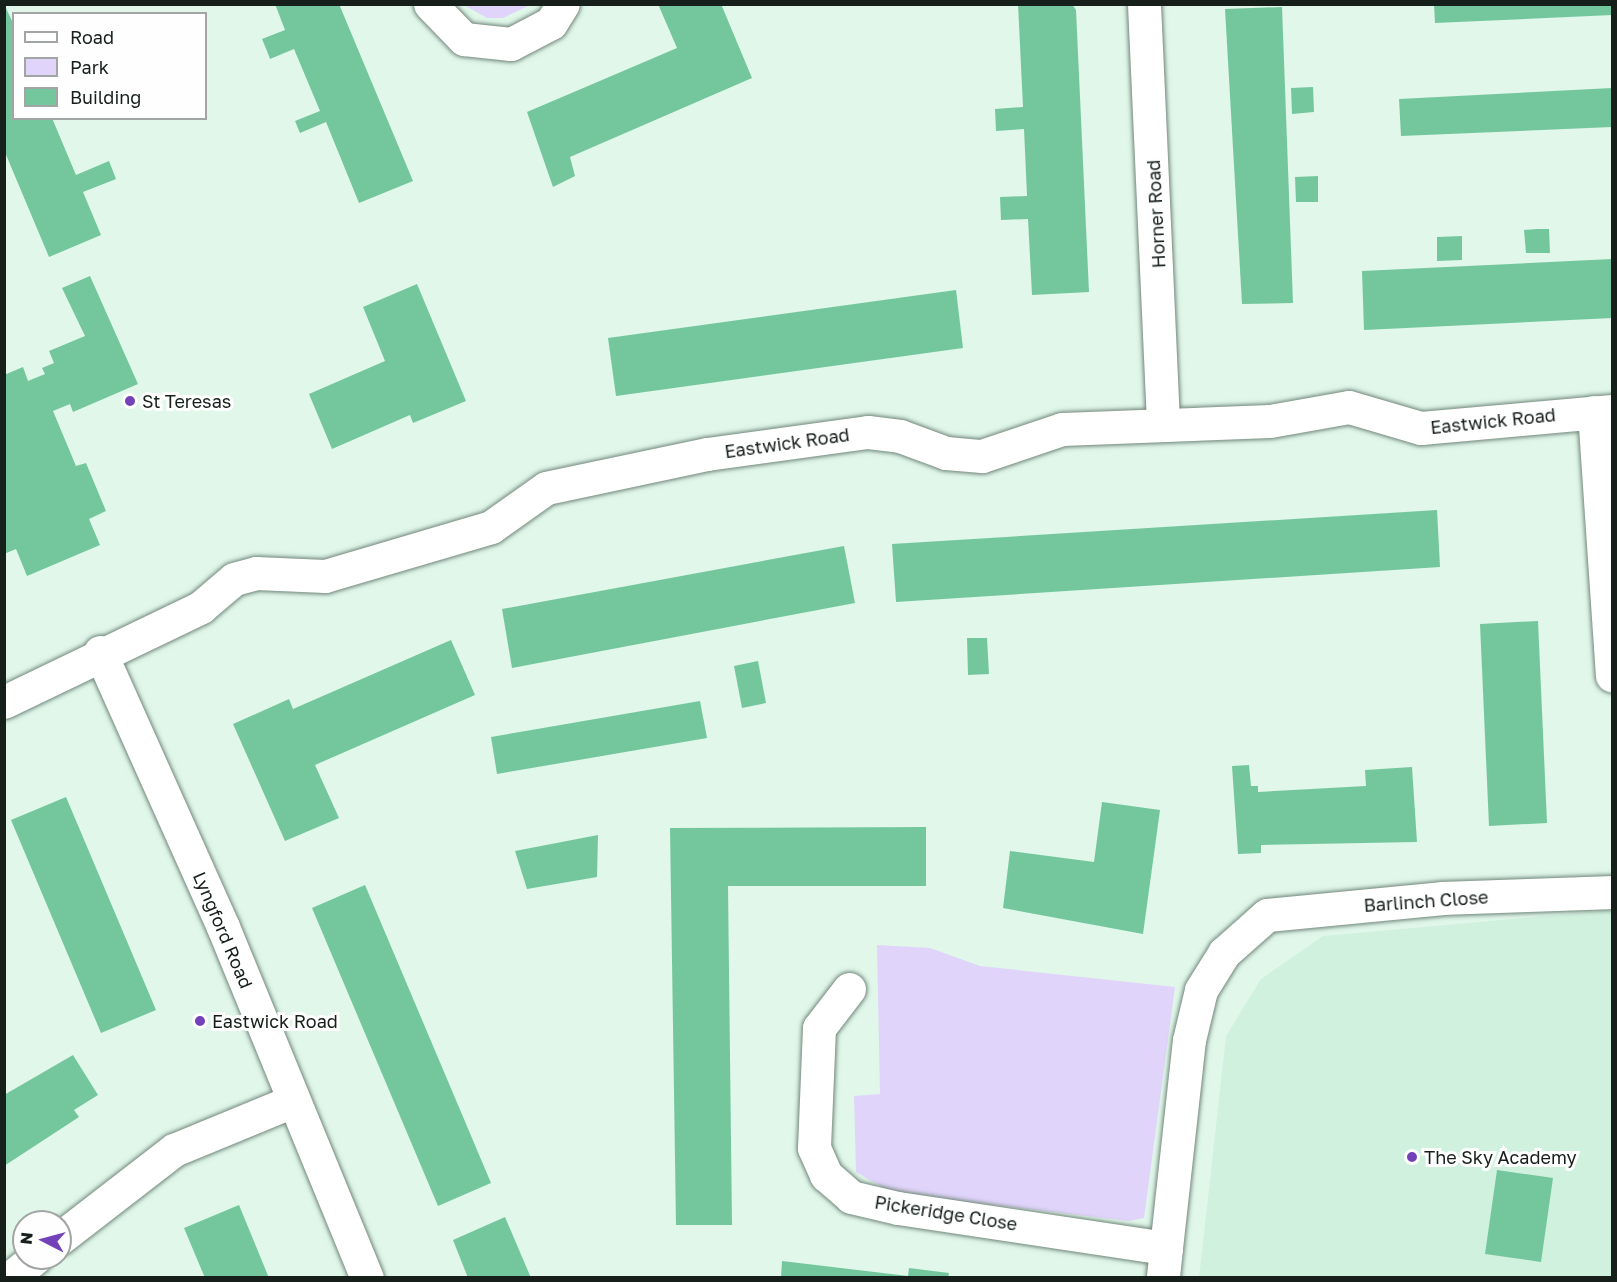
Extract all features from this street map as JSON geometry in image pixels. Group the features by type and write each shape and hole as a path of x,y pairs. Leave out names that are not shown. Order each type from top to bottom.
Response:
{"street":[{"path":"430,4 464,39 511,44 551,23 562,4"},
{"name":"Horner Road","path":"1144,4 1163,424"},
{"name":"Eastwick Road","path":"4,702 100,652 201,607 234,579 256,573 325,576 491,527 546,488 606,473 868,432 900,436 946,453 982,456 1062,429 1270,421 1349,407 1421,428 1603,411"},
{"path":"1603,411 1612,675"},
{"name":"Lyngford Road","path":"100,652 223,927 367,1278"},
{"name":"Barlinch Close","path":"1246,933 1267,915 1443,898 1612,892"},
{"name":"Pickeridge Close","path":"849,988 819,1028 814,1148 826,1175 851,1197 1164,1263 1188,1041 1201,990 1224,953 1246,933"},
{"path":"72,1229 174,1150 293,1101"}],"shaded area":[{"name":"The Sky Academy","path":"1612,910 1612,1277 1199,1278 1226,1036 1261,979 1323,936"}],"green space":[{"path":"464,5 530,5 503,18 487,18"},
{"path":"877,945 930,948 980,966 1175,987 1144,1218 1129,1221 887,1190 856,1172 854,1096 880,1094"}],"building":[{"path":"4,4 12,21 12,120 53,120 76,175 109,161 116,179 83,192 101,235 49,257 4,150"},
{"path":"275,4 339,4 413,181 359,203 326,122 300,133 295,121 320,111 294,49 270,59 262,39 285,30"},
{"path":"658,4 721,4 752,78 570,157 575,176 553,187 527,112 677,48"},
{"path":"1018,4 1072,4 1076,10 1089,292 1032,295 1028,219 1001,220 1000,197 1027,196 1024,129 996,131 995,109 1023,107"},
{"path":"1434,4 1612,4 1612,15 1435,23"},
{"path":"1282,7 1293,303 1242,304 1225,9"},
{"path":"1313,87 1314,112 1292,114 1291,88"},
{"path":"1612,88 1612,127 1401,136 1399,99"},
{"path":"1318,176 1318,202 1296,202 1295,177"},
{"path":"1549,229 1550,253 1526,253 1524,230"},
{"path":"1462,236 1462,260 1437,261 1437,237"},
{"path":"1612,259 1612,318 1364,330 1362,271"},
{"path":"90,276 138,384 73,412 70,404 53,411 76,466 86,463 106,511 89,519 100,545 27,576 16,549 4,554 4,375 23,367 28,381 45,374 42,368 54,363 49,351 85,336 62,288"},
{"path":"417,284 466,401 413,423 410,415 332,449 309,394 385,361 363,307"},
{"path":"956,290 963,348 616,396 608,338"},
{"path":"1437,510 1440,567 896,602 892,544"},
{"path":"844,546 855,603 512,668 502,609"},
{"path":"1538,621 1547,823 1489,826 1480,624"},
{"path":"967,638 987,638 989,674 968,675"},
{"path":"451,640 475,695 315,765 339,818 285,841 233,724 289,699 293,709"},
{"path":"758,661 766,703 742,708 734,666"},
{"path":"700,701 707,738 497,774 491,737"},
{"path":"1249,765 1251,786 1258,786 1258,792 1366,786 1365,770 1412,767 1417,842 1261,845 1261,853 1238,854 1232,766"},
{"path":"66,797 156,1010 101,1033 11,820"},
{"path":"1102,802 1160,810 1143,934 1003,908 1010,851 1094,862"},
{"path":"926,827 926,886 728,886 732,1225 676,1225 670,828"},
{"path":"598,835 597,877 527,889 515,851"},
{"path":"365,885 491,1183 438,1206 312,908"},
{"path":"73,1055 98,1095 74,1110 79,1117 4,1166 4,1095"},
{"path":"1497,1170 1553,1178 1541,1262 1485,1254"},
{"path":"239,1205 269,1278 205,1278 184,1228"},
{"path":"505,1217 531,1278 468,1278 453,1240"},
{"path":"782,1261 908,1276 909,1268 949,1273 948,1278 781,1278"}],"place":[{"name":"St Teresas","path":"130,401"},
{"name":"Eastwick Road","path":"200,1021"},
{"name":"The Sky Academy","path":"1412,1157"}]}
